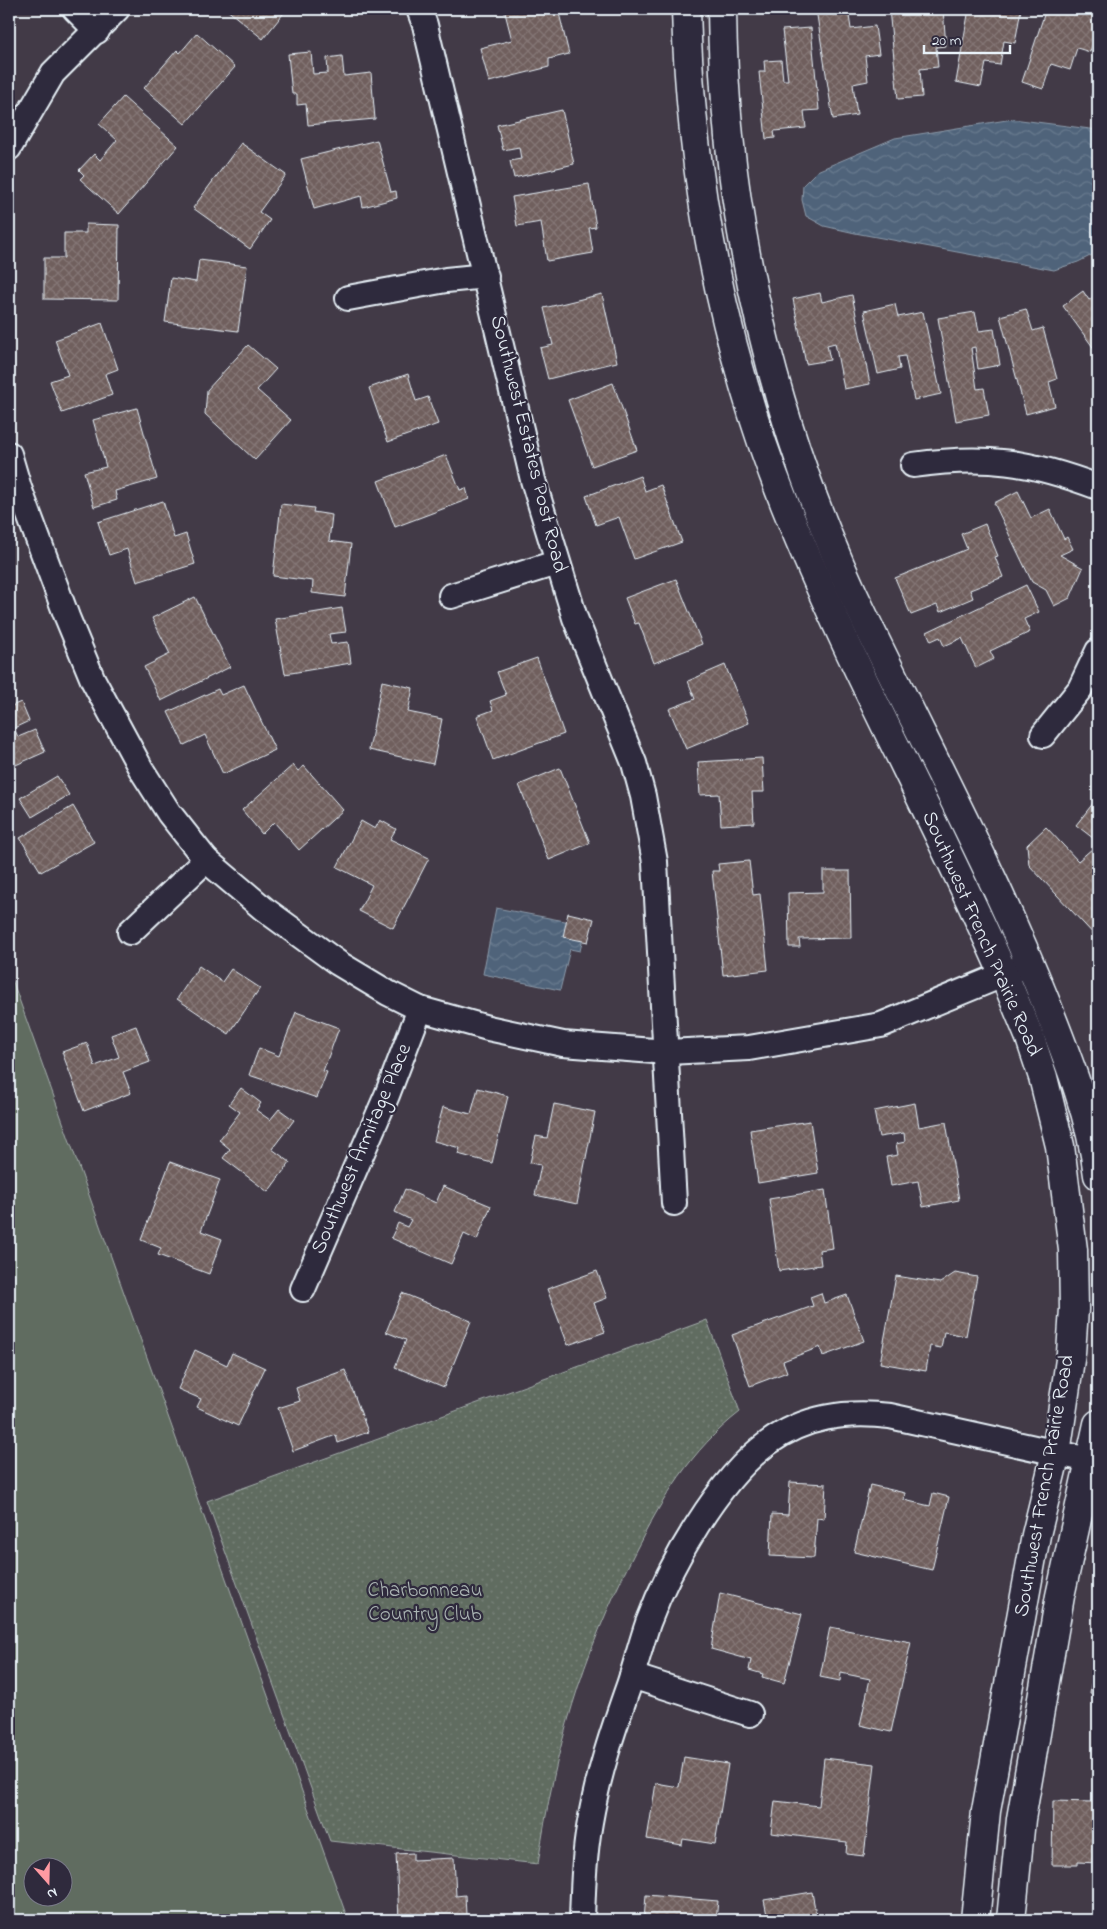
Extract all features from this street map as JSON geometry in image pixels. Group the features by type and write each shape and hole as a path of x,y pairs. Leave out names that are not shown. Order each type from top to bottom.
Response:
{"street":[{"path":"76,9 97,30"},
{"path":"9,148 53,73 117,9"},
{"name":"Southwest Estates Post Road","path":"419,9 425,25 486,276 532,480 556,563 575,618 634,763 643,796 654,862 667,1052 674,1203"},
{"name":"Southwest French Prairie Road","path":"686,9 696,152 717,274 751,408 786,506 827,601 1004,975 1030,1038 1043,1077 1060,1146 1073,1250 1074,1309 1071,1353 1056,1453 1036,1535 986,1811 975,1920"},
{"name":"Southwest French Prairie Road","path":"722,9 731,161 753,290 788,424 822,522 864,617 1000,894 1030,963 1079,1094 1098,1175"},
{"path":"348,298 446,280 486,276"},
{"path":"9,454 19,488 67,618 93,680 141,769 169,813 206,860 264,909 338,963 388,993 420,1009 488,1028 564,1044 667,1052 749,1048 880,1025 1030,963"},
{"path":"913,464 957,459 1007,461 1057,472 1098,487"},
{"path":"451,596 556,563"},
{"path":"1043,735 1080,689 1098,651"},
{"path":"130,932 206,860"},
{"name":"Southwest Armitage Place","path":"303,1289 387,1095 420,1009"},
{"path":"582,1920 589,1824 602,1764 648,1622 685,1546 715,1500 749,1459 768,1442 790,1430 821,1418 864,1413 890,1416 1095,1461"},
{"name":"Southwest French Prairie Road","path":"1011,1920 1022,1819 1059,1606 1095,1461 1098,1424"},
{"path":"632,1676 750,1714"}],"green space":[{"path":"9,971 348,1920 9,1920"},
{"name":"Charbonneau Country Club","path":"707,1320 740,1412 707,1442 679,1477 655,1514 615,1592 585,1667 562,1743 538,1864 330,1841 207,1501"}],"water":[{"path":"1013,119 1098,130 1098,252 1078,262 1054,270 855,233 824,226 806,216 802,200 803,185 817,171 895,138"},
{"path":"496,908 586,925 580,951 570,949 560,990 483,974"}],"building":[{"path":"226,9 287,9 263,39"},
{"path":"504,9 558,9 569,54 549,59 549,67 489,82 480,48 512,40"},
{"path":"816,9 848,9 851,29 875,26 879,54 865,56 868,81 853,84 857,115 833,119"},
{"path":"889,9 943,9 946,46 936,47 938,67 920,69 922,97 898,99"},
{"path":"969,9 1021,9 1015,43 1004,41 1000,65 986,63 981,87 956,82"},
{"path":"1046,9 1084,9 1083,11 1098,16 1098,27 1090,52 1077,48 1070,70 1051,64 1043,89 1022,82"},
{"path":"811,28 819,110 804,111 806,128 774,131 775,138 766,139 759,72 765,72 764,61 781,60 783,80 788,80 782,30"},
{"path":"197,33 235,67 185,124 144,88 177,50 180,53"},
{"path":"311,52 313,74 328,73 327,58 342,56 344,76 371,73 375,119 308,125 306,104 297,105 297,94 292,94 288,54"},
{"path":"1098,79 1098,99 1091,97"},
{"path":"123,97 178,146 119,214 80,179 84,175 79,170 94,154 100,160 117,140 99,124"},
{"path":"562,110 574,164 514,178 510,161 521,159 519,147 503,150 497,125"},
{"path":"377,140 391,192 396,191 397,198 363,207 361,196 314,209 301,159"},
{"path":"241,143 286,175 259,212 270,220 250,249 193,208"},
{"path":"589,184 596,227 589,228 593,253 547,261 541,222 517,226 512,197"},
{"path":"86,224 119,225 118,300 44,299 44,258 64,258 64,233 86,233"},
{"path":"199,260 247,266 238,331 165,322 171,278 196,282"},
{"path":"1083,291 1089,300 1098,294 1098,354 1063,306"},
{"path":"820,293 822,302 852,295 870,384 844,389 835,343 827,345 830,360 806,364 793,299"},
{"path":"602,294 617,362 548,379 540,348 553,345 544,308"},
{"path":"895,304 898,317 923,312 941,394 914,400 905,356 898,357 900,369 878,374 864,311"},
{"path":"1026,309 1033,331 1043,328 1057,379 1049,382 1055,406 1026,414 1000,316"},
{"path":"975,312 979,331 994,329 1000,365 978,369 975,347 971,348 977,389 984,388 989,415 956,421 938,318"},
{"path":"102,323 118,369 105,374 112,395 62,413 50,381 68,375 55,340"},
{"path":"248,345 276,369 257,390 291,420 255,460 205,414 207,390"},
{"path":"408,374 416,401 428,397 438,424 388,442 369,388"},
{"path":"613,383 637,450 592,466 568,400"},
{"path":"137,408 157,479 115,491 117,500 94,507 84,472 106,467 93,420"},
{"path":"446,455 460,490 466,488 469,499 395,527 378,481"},
{"path":"640,476 645,491 661,485 682,542 634,559 619,517 596,525 586,496"},
{"path":"1018,491 1031,518 1050,509 1064,539 1067,537 1073,549 1060,555 1083,568 1070,598 1054,606 1046,590 1032,582 994,503"},
{"path":"163,501 174,538 186,534 195,564 137,582 127,549 109,555 98,522"},
{"path":"281,504 314,508 313,512 332,515 329,541 351,544 345,597 312,593 313,581 273,576"},
{"path":"985,524 998,556 995,557 1003,577 970,590 973,598 940,612 937,605 911,615 895,578 967,549 961,534"},
{"path":"676,579 702,644 654,663 639,623 635,624 625,598"},
{"path":"1026,585 1039,612 1024,619 1030,632 990,651 994,659 976,668 962,638 944,646 940,637 931,641 927,632"},
{"path":"195,597 230,667 161,701 144,667 170,654 152,618"},
{"path":"342,608 346,632 329,634 331,644 348,642 351,663 285,674 275,619"},
{"path":"537,658 564,734 493,760 477,716 493,710 490,701 506,695 497,672"},
{"path":"725,665 749,723 686,749 669,709 695,699 688,681"},
{"path":"382,681 413,688 408,712 442,719 433,764 369,750"},
{"path":"244,685 275,750 223,774 205,735 184,745 168,712 218,689 221,695"},
{"path":"21,702 29,721 14,728 18,737 35,730 45,752 9,768 9,707"},
{"path":"762,758 764,792 752,792 754,823 721,825 719,794 700,795 698,762"},
{"path":"293,765 298,771 304,766 343,810 299,850 274,822 262,834 242,810"},
{"path":"560,768 590,843 549,860 519,785"},
{"path":"57,776 69,795 32,817 20,798"},
{"path":"1098,797 1098,842 1076,825"},
{"path":"73,806 94,842 41,872 20,838"},
{"path":"380,820 396,829 390,839 429,858 393,928 359,911 372,885 337,867 361,821 375,829"},
{"path":"1046,827 1078,861 1093,848 1098,853 1098,939 1029,865 1027,845"},
{"path":"749,861 753,895 760,894 768,970 723,975 712,871 719,871 718,864"},
{"path":"823,871 850,871 851,938 799,939 800,947 789,947 788,893 823,892"},
{"path":"568,913 594,919 588,942 563,937"},
{"path":"199,966 222,982 231,969 260,988 229,1034 177,999"},
{"path":"296,1012 339,1028 323,1071 327,1072 317,1098 249,1075 259,1048 279,1056"},
{"path":"136,1026 150,1062 123,1072 131,1093 84,1111 62,1052 87,1043 95,1066 119,1057 111,1035"},
{"path":"241,1088 261,1103 256,1110 270,1120 279,1109 294,1120 272,1149 290,1162 268,1192 223,1158 230,1149 219,1140 240,1112 229,1104"},
{"path":"478,1088 508,1096 492,1163 458,1154 460,1148 434,1141 443,1107 471,1114"},
{"path":"915,1103 919,1127 946,1122 959,1200 923,1207 918,1181 891,1186 886,1157 898,1155 896,1144 905,1142 904,1133 879,1137 874,1111"},
{"path":"554,1104 595,1112 577,1204 535,1195 541,1165 530,1163 536,1136 547,1138"},
{"path":"810,1121 818,1173 758,1183 750,1130"},
{"path":"170,1162 220,1180 201,1231 222,1239 209,1274 158,1255 161,1248 141,1240"},
{"path":"443,1186 491,1206 477,1240 464,1234 451,1264 391,1238 398,1223 407,1227 411,1220 395,1212 405,1189 436,1203"},
{"path":"825,1190 833,1248 819,1250 821,1265 779,1271 769,1199"},
{"path":"597,1271 607,1298 594,1303 605,1332 568,1345 547,1289"},
{"path":"955,1273 977,1277 966,1336 944,1332 941,1348 930,1346 926,1371 880,1363 896,1276 940,1283"},
{"path":"402,1293 471,1321 444,1387 395,1367 406,1340 386,1332"},
{"path":"821,1293 824,1303 847,1295 864,1341 823,1356 820,1347 783,1361 787,1372 750,1386 732,1335 813,1306 810,1297"},
{"path":"195,1350 227,1365 232,1353 265,1368 238,1426 197,1407 201,1399 178,1389"},
{"path":"345,1370 368,1432 338,1443 336,1435 293,1451 278,1408 300,1401 296,1388"},
{"path":"790,1482 826,1484 824,1519 817,1518 814,1558 770,1556 772,1514 788,1515"},
{"path":"870,1485 905,1493 904,1500 930,1506 933,1493 949,1497 932,1570 854,1552"},
{"path":"720,1593 802,1614 784,1683 762,1677 763,1674 749,1670 751,1660 711,1649"},
{"path":"830,1627 911,1642 891,1732 860,1725 870,1679 841,1673 840,1681 820,1677"},
{"path":"1098,1638 1098,1694 1090,1693"},
{"path":"684,1757 728,1764 715,1844 683,1839 682,1845 647,1839 656,1783 679,1787"},
{"path":"824,1758 875,1764 864,1856 846,1854 847,1842 771,1833 775,1801 819,1806"},
{"path":"1094,1780 1098,1780 1098,1863 1078,1862 1078,1865 1052,1865 1053,1801 1093,1802"},
{"path":"413,1853 413,1860 454,1858 456,1896 465,1895 466,1915 482,1914 482,1920 399,1920 396,1854"},
{"path":"812,1892 817,1920 768,1920 764,1900"},
{"path":"646,1895 718,1901 716,1920 644,1920"}]}
